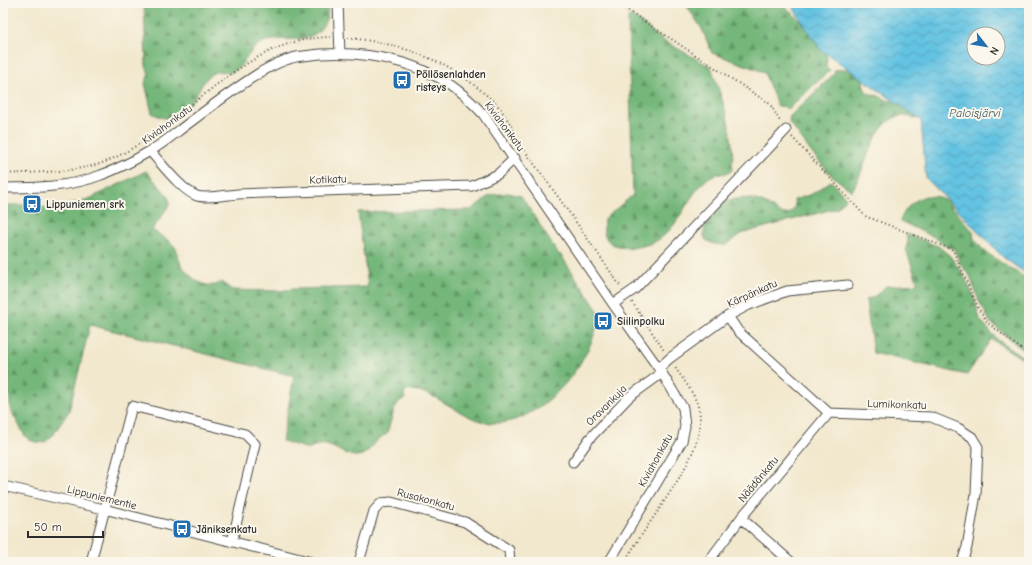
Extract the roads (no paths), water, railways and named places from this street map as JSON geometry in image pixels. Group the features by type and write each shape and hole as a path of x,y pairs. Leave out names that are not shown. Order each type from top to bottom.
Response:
{"street":[{"path":"338,3 340,54"},
{"name":"Kiviahonkatu","path":"3,188 59,186 83,181 113,170 150,151 261,72 279,63 302,56 365,54 414,66 434,75 468,99 483,114 515,158 613,304 661,371 683,408 685,426 682,441 609,562"},
{"path":"613,304 635,289 786,130"},
{"name":"Kotikatu","path":"150,151 178,183 197,196 208,197 237,194 472,186 498,174 515,158"},
{"name":"Kärpänkatu","path":"661,371 670,358 728,316 749,305 787,291 848,285"},
{"path":"728,316 738,332 829,413"},
{"name":"Oravankuja","path":"574,462 590,438 629,397 661,371"},
{"path":"91,562 132,406 244,434 255,444 232,542"},
{"name":"Näädänkatu","path":"708,562 741,518 829,413"},
{"name":"Lumikonkatu","path":"829,413 931,417 958,428 972,436 978,447 976,494 967,547 962,562"},
{"name":"Lippuniementie","path":"3,486 104,509 312,562"},
{"name":"Rusakonkatu","path":"359,562 374,511 381,503 391,502 465,522 508,550 510,562"},
{"path":"741,518 791,562"}],"water":[{"name":"Paloisjärvi","path":"790,3 1029,3 1029,276 1003,257 926,178 921,120 820,49"}],"place":[{"name":"Pöllösenlahden risteys","path":"402,80"},
{"name":"Lippuniemen srk","path":"32,204"},
{"name":"Siilinpolku","path":"603,321"},
{"name":"Jäniksenkatu","path":"182,529"}]}
